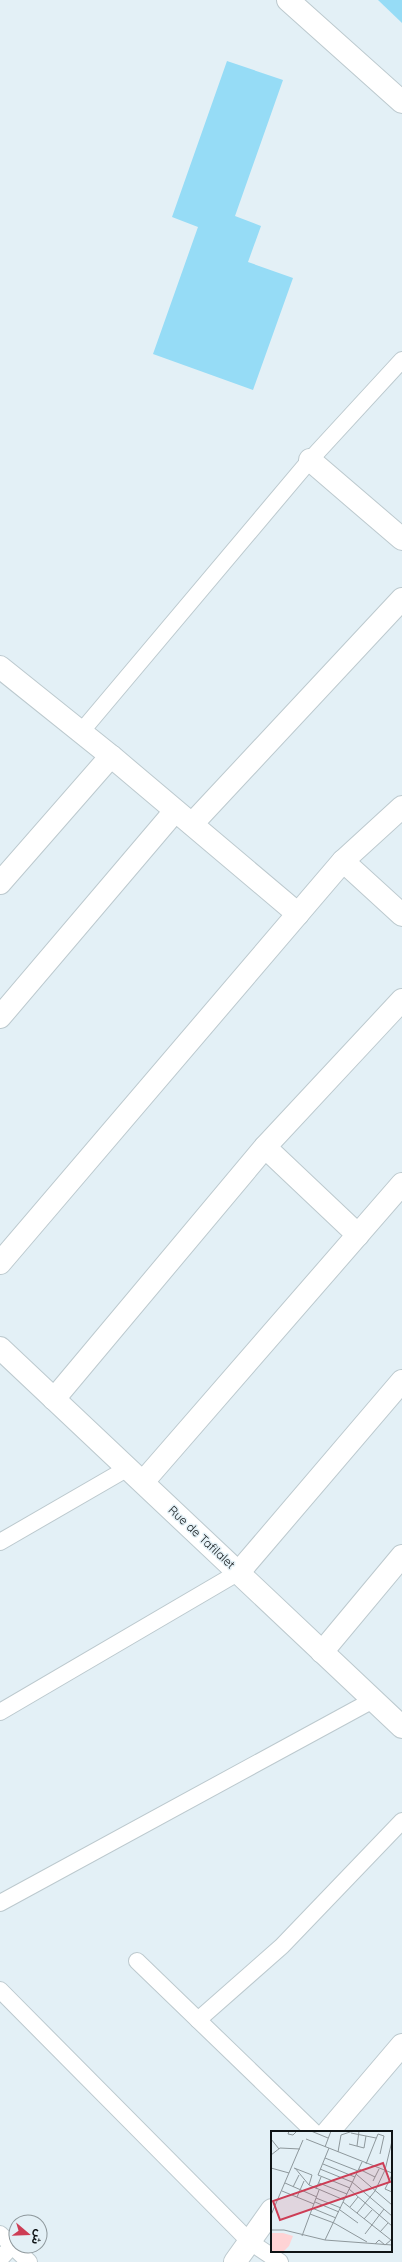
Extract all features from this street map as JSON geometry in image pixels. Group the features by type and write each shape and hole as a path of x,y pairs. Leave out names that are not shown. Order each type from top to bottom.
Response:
{"street":[{"path":"288,0 402,102"},
{"path":"310,460 402,540"},
{"path":"192,824 402,599"},
{"path":"3,676 81,732 111,756 298,914"},
{"path":"0,883 111,756"},
{"path":"0,1263 343,861 402,807"},
{"path":"0,1017 175,811"},
{"path":"343,861 402,915"},
{"path":"54,1399 265,1147 402,1000"},
{"path":"265,1147 358,1235"},
{"path":"135,1475 358,1235 402,1184"},
{"name":"Rue de Tafilalet","path":"0,1348 402,1727"},
{"path":"239,1572 402,1381"},
{"path":"322,1652 402,1556"},
{"path":"329,2131 402,2045"},
{"path":"235,2262 271,2211"}],"lane":[{"path":"81,732 310,460 402,360"},
{"path":"0,1542 135,1475"},
{"path":"0,1712 239,1572"},
{"path":"0,1903 373,1700"},
{"path":"198,2020 282,1946 402,1821"},
{"path":"137,1961 313,2131"},
{"path":"0,1990 250,2242 280,2262"},
{"path":"0,2234 8,2242"},
{"path":"0,2259 8,2250"},
{"path":"20,2254 29,2262"}],"building":[{"path":"378,0 402,0 402,23"},
{"path":"227,61 283,80 235,216 261,226 248,262 293,278 253,390 153,354 198,227 172,217"}]}
